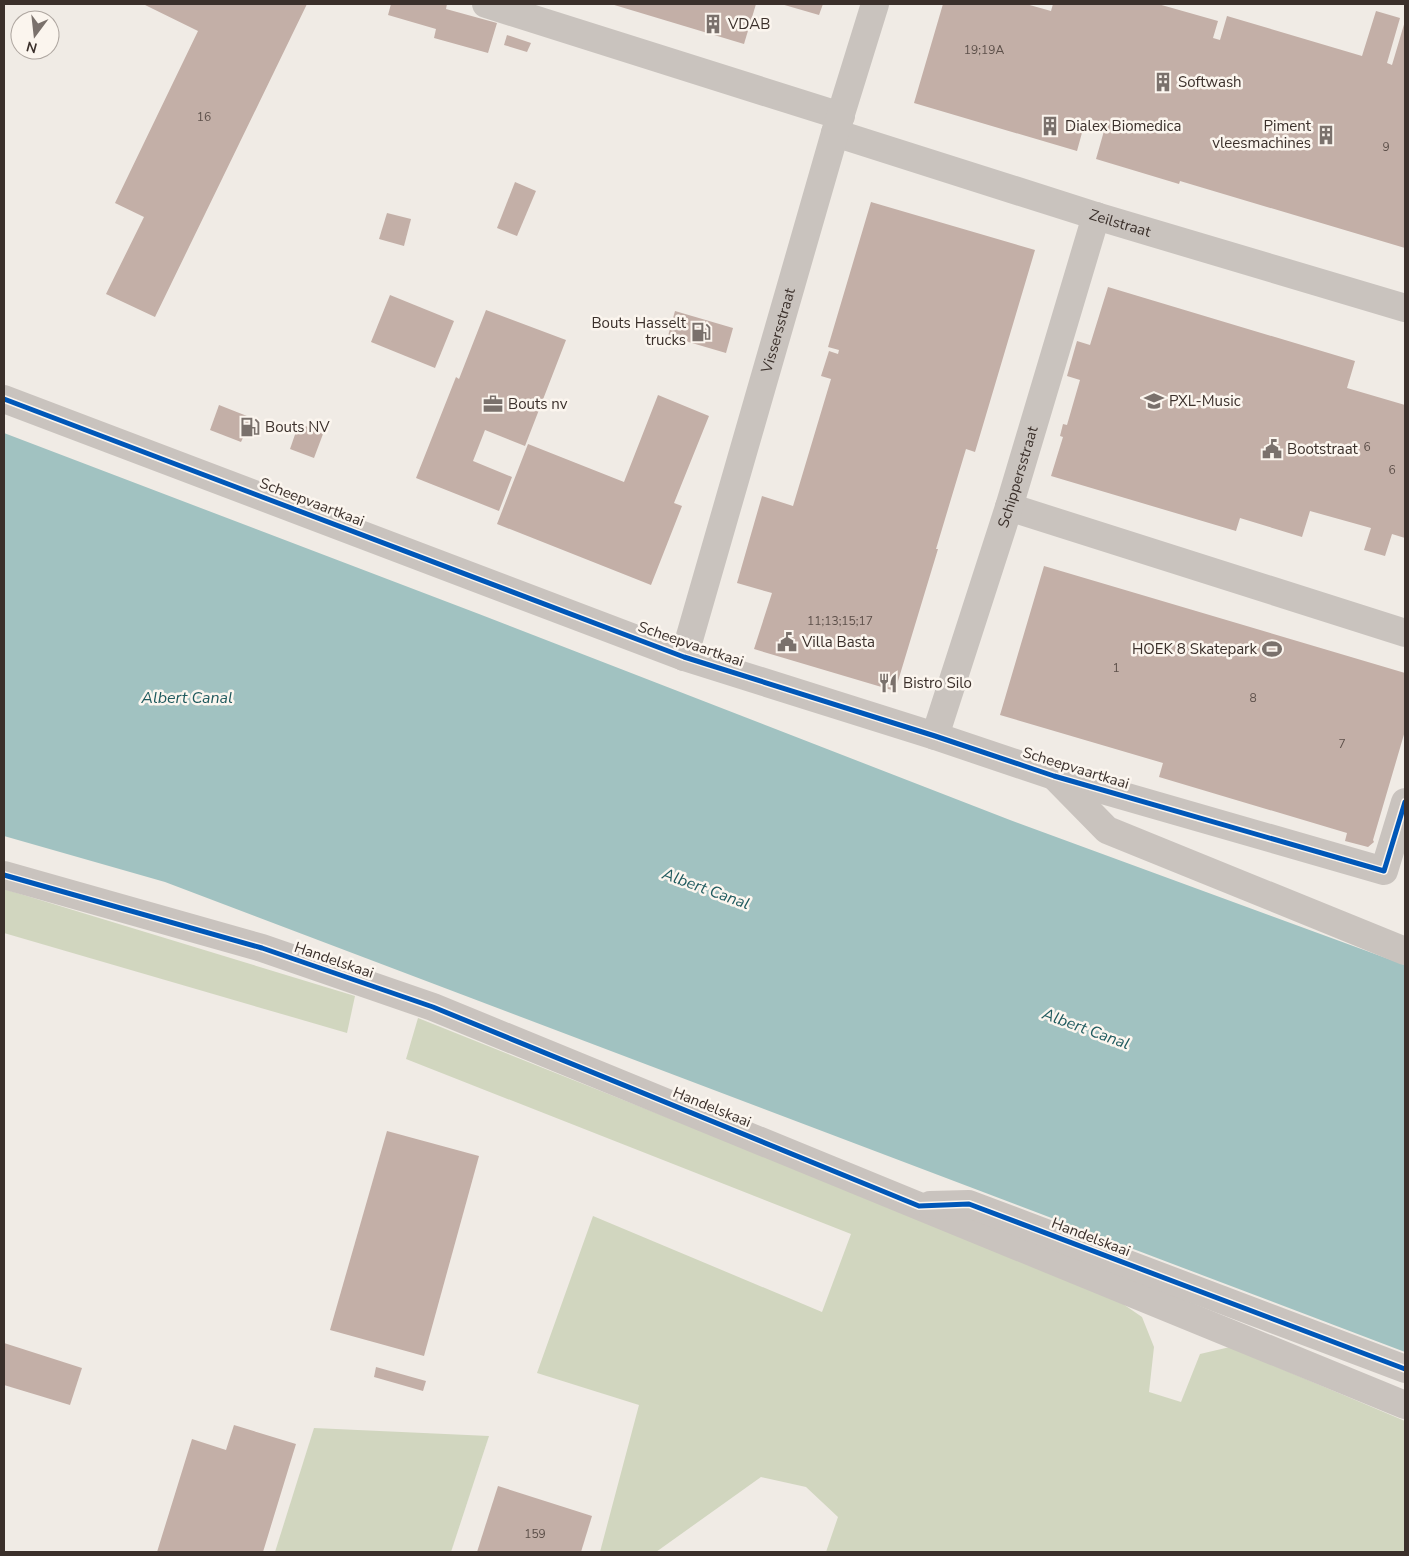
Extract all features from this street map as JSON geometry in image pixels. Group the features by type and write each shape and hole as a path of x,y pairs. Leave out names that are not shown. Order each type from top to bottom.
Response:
{"street":[{"name":"Zeilstraat","path":"486,4 838,124 1096,216 1405,308"},
{"name":"Vissersstraat","path":"684,656 838,124 875,4"},
{"name":"Schippersstraat","path":"935,736 1009,507 1096,216"},
{"name":"Scheepvaartkaai","path":"4,399 684,656 1054,776 1384,871 1405,802"},
{"path":"1009,507 1405,633"},
{"name":"Scheepvaartkaai","path":"1054,776 1107,830 1405,950"},
{"name":"Handelskaai","path":"4,875 262,948 433,1007 1405,1405"},
{"name":"Handelskaai","path":"919,1206 969,1204 1405,1369"}],"green space":[{"path":"4,889 355,996 347,1033 4,933"},
{"path":"418,1018 1107,1293 1142,1317 1154,1347 1149,1392 1181,1402 1200,1354 1230,1347 1405,1421 1405,1552 826,1552 838,1517 806,1487 761,1477 656,1552 600,1552 639,1405 537,1373 593,1216 822,1312 851,1234 406,1059"},
{"path":"314,1428 489,1436 451,1552 275,1552"}],"water":[{"name":"Albert Canal","path":"4,433 479,614 1010,820 1405,965 1405,1352 165,882 4,836"}],"building":[{"path":"143,4 307,4 155,317 106,294 144,217 115,203 198,31"},
{"path":"391,4 447,4 446,9 497,23 488,53 434,38 436,29 388,15"},
{"name":"VDAB","path":"611,4 756,4 744,44"},
{"name":"VDAB","path":"781,4 823,4 819,15"},
{"path":"943,4 1026,4 1051,11 1053,4 1158,4 1218,21 1213,38 1220,40 1227,16 1362,56 1376,11 1400,18 1387,63 1392,65 1405,21 1405,248 1180,181 1179,184 1096,159 1106,124 1086,118 1077,151 914,103"},
{"path":"507,35 531,43 527,52 504,45"},
{"path":"515,182 536,191 517,236 497,228"},
{"path":"871,202 1035,250 975,452 966,449 895,691 754,649 772,593 737,583 762,496 793,506 831,379 821,376 829,351 838,354 839,350 828,347"},
{"path":"387,213 411,219 404,246 379,239"},
{"path":"1108,287 1355,361 1347,388 1405,405 1405,538 1392,534 1385,556 1364,550 1371,528 1310,511 1302,537 1240,518 1236,531 1051,476 1063,437 1060,436 1063,424 1067,425 1080,380 1067,376 1077,341 1090,345"},
{"path":"390,295 454,321 435,368 371,342"},
{"name":"Bouts nv","path":"486,310 566,340 525,446 485,430 473,461 512,477 499,511 416,478 456,377 459,379"},
{"name":"Bouts Hasselt trucks","path":"675,311 733,328 726,353 668,336"},
{"path":"658,395 709,416 674,503 682,506 651,585 497,524 528,444 624,482"},
{"path":"219,405 252,418 241,442 210,430"},
{"path":"299,423 323,434 314,458 290,449"},
{"path":"1044,566 1405,673 1405,731 1373,840 1374,842 1368,847 1345,841 1347,833 1159,777 1163,763 1000,715"},
{"path":"387,1131 479,1156 424,1356 330,1330"},
{"path":"4,1343 82,1368 70,1405 4,1385"},
{"path":"376,1367 426,1381 423,1391 374,1377"},
{"path":"234,1425 296,1444 263,1552 157,1552 192,1439 226,1450"},
{"path":"498,1486 592,1516 581,1552 477,1552"}],"cycle path":[{"path":"4,399 684,657 935,736 1054,776 1384,871 1405,802"},
{"path":"4,875 262,948 433,1007 919,1206 969,1204 1405,1369"}],"place":[{"name":"VDAB","path":"713,24"},
{"name":"Softwash","path":"1163,82"},
{"name":"Dialex Biomedica","path":"1050,126"},
{"name":"Piment vleesmachines","path":"1326,135"},
{"name":"Bouts Hasselt trucks","path":"701,332"},
{"name":"PXL-Music","path":"1154,401"},
{"name":"Bouts nv","path":"493,404"},
{"name":"Bouts NV","path":"250,427"},
{"name":"Bootstraat","path":"1272,449"},
{"name":"Villa Basta","path":"787,642"},
{"name":"HOEK 8 Skatepark","path":"1272,649"},
{"name":"Bistro Silo","path":"888,683"}]}
